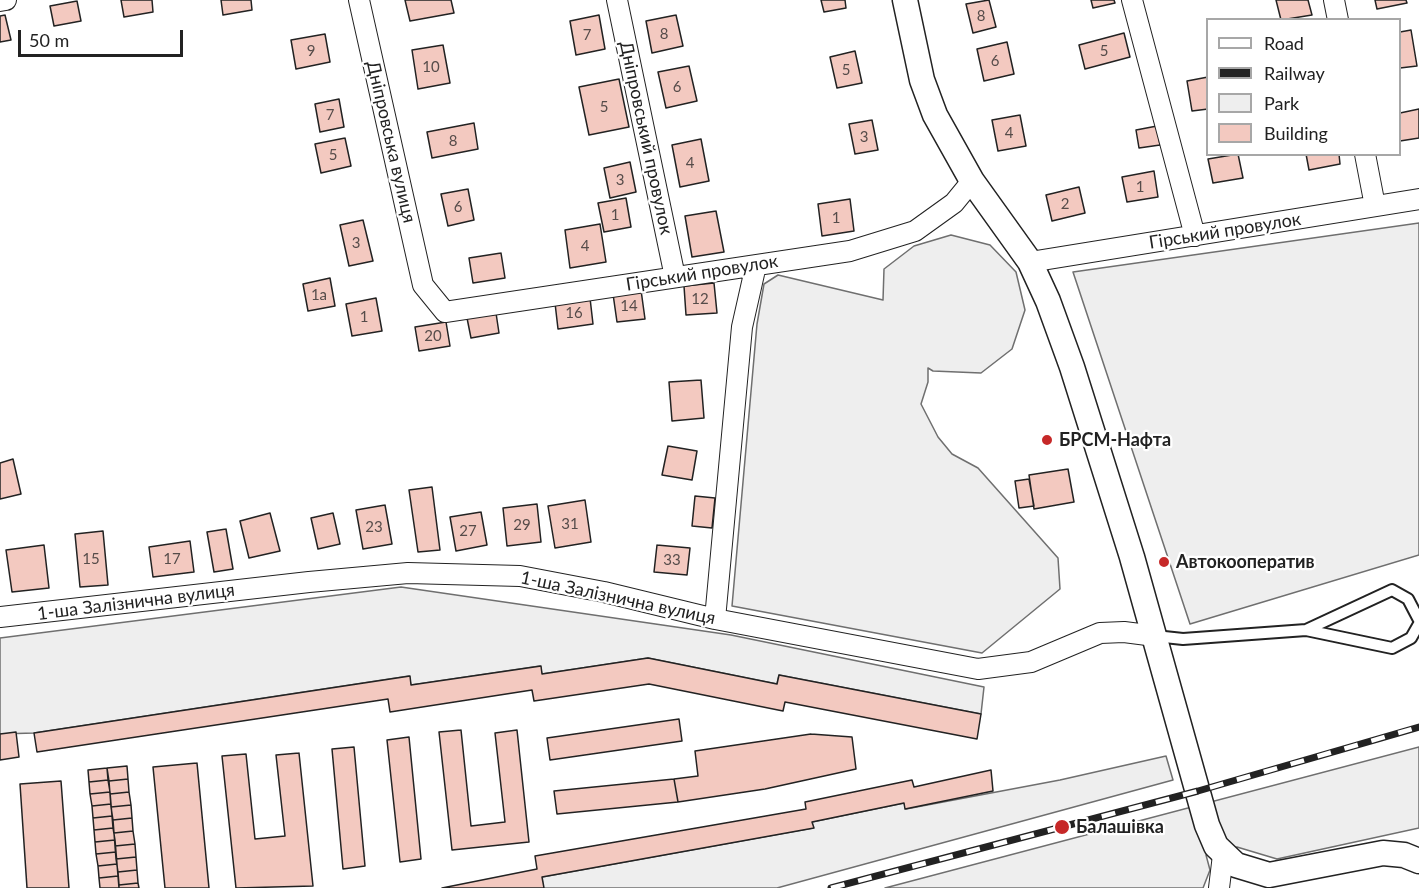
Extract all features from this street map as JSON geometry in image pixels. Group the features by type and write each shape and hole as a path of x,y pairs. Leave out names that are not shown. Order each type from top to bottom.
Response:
{"street":[{"path":"0,1 6,0"},
{"name":"Дніпровська вулиця","path":"359,0 423,285"},
{"name":"Дніпровський провулок","path":"617,0 675,277"},
{"path":"904,0 922,80 935,115 972,181 1030,262 1072,367 1155,636 1208,825 1223,855 1220,888"},
{"path":"1132,0 1195,236"},
{"path":"1334,0 1338,18"},
{"path":"1365,156 1375,206"},
{"name":"Гірський провулок","path":"423,285 445,312 850,251 915,231 954,203 972,181"},
{"name":"Гірський провулок","path":"1030,262 1419,199"},
{"path":"715,619 742,327 756,265"},
{"name":"1-ша Залізнична вулиця","path":"0,617 408,573 520,576 604,592 715,619 978,669 1031,662 1100,633 1124,632 1155,636"},
{"path":"1223,855 1250,871 1269,875 1383,853 1404,855 1419,861"}],"lane":[{"path":"1155,636 1183,639 1306,630 1392,648 1411,639 1419,622 1408,599 1392,590 1306,630"}],"green space":[{"path":"1419,223 1419,555 1190,624 1073,272"},
{"path":"951,235 990,245 1016,272 1025,310 1012,349 981,373 933,371 928,368 928,382 921,404 938,437 952,454 978,468 1058,558 1060,589 982,653 732,606 757,324 764,284 778,275 883,300 884,269 914,246"},
{"path":"401,587 731,635 984,687 981,714 779,675 777,684 648,658 542,674 540,666 411,685 409,676 34,733 0,734 0,638"},
{"path":"1419,747 1419,828 1277,859 1237,847 1206,855 1210,870 1203,888 885,888"},
{"path":"1166,756 1173,780 777,888 543,888 542,877 813,828 812,822 904,803 906,809 1060,780"}],"building":[{"path":"121,0 152,0 153,12 124,17"},
{"path":"221,0 251,0 252,10 223,15"},
{"path":"405,0 451,0 454,13 410,21"},
{"path":"821,0 845,0 846,8 824,12"},
{"path":"989,0 996,27 973,33 966,4"},
{"path":"1091,0 1114,0 1115,3 1093,8"},
{"path":"1276,0 1308,0 1312,15 1280,18"},
{"path":"1375,0 1406,0 1407,3 1377,9"},
{"path":"77,1 81,21 54,26 50,6"},
{"path":"5,15 11,40 0,42 0,16"},
{"path":"599,15 605,49 576,55 570,21"},
{"path":"676,15 683,46 652,53 646,21"},
{"path":"1411,30 1417,66 1401,68 1401,32"},
{"path":"1124,33 1130,57 1085,69 1079,45"},
{"path":"325,34 330,62 296,69 291,40"},
{"path":"1007,42 1014,74 984,81 977,49"},
{"path":"443,45 450,83 418,89 412,50"},
{"path":"855,51 862,83 837,88 830,57"},
{"path":"689,66 697,101 666,108 658,72"},
{"path":"1206,77 1206,109 1192,111 1187,81"},
{"path":"619,79 629,127 589,135 579,87"},
{"path":"339,99 344,127 320,132 315,104"},
{"path":"1419,109 1419,138 1401,141 1401,113"},
{"path":"1020,115 1026,146 998,151 992,120"},
{"path":"872,120 878,150 855,154 849,124"},
{"path":"474,123 478,149 432,158 427,132"},
{"path":"1157,126 1160,145 1139,148 1136,130"},
{"path":"345,138 351,166 321,173 315,144"},
{"path":"701,139 709,181 680,187 672,145"},
{"path":"1238,156 1243,178 1213,183 1208,159"},
{"path":"1306,156 1339,156 1340,164 1309,170"},
{"path":"630,162 636,192 610,198 604,168"},
{"path":"1154,171 1158,197 1127,202 1122,177"},
{"path":"1079,187 1085,213 1052,221 1046,195"},
{"path":"468,189 474,220 448,226 441,194"},
{"path":"626,198 631,227 604,232 598,203"},
{"path":"850,199 854,231 822,236 818,204"},
{"path":"716,211 724,252 692,257 685,216"},
{"path":"363,220 373,261 349,266 340,225"},
{"path":"600,224 606,262 570,268 565,230"},
{"path":"501,253 505,278 473,283 469,258"},
{"path":"330,278 335,306 308,311 303,284"},
{"path":"714,283 717,313 686,315 684,286"},
{"path":"641,290 645,319 617,322 613,294"},
{"path":"376,298 382,331 352,336 346,304"},
{"path":"590,298 593,324 558,329 555,303"},
{"path":"496,313 499,333 471,338 467,318"},
{"path":"446,322 450,346 419,351 415,327"},
{"path":"701,380 704,418 672,421 669,382"},
{"path":"668,446 697,451 692,480 662,475"},
{"path":"13,459 21,494 0,499 0,463"},
{"path":"1068,469 1074,502 1034,509 1029,475"},
{"path":"1029,479 1034,506 1019,508 1015,481"},
{"path":"432,487 440,550 418,552 409,490"},
{"path":"695,496 715,498 712,528 692,526"},
{"path":"585,500 591,542 555,548 548,506"},
{"path":"537,504 541,542 507,546 503,508"},
{"path":"385,505 392,544 363,549 356,510"},
{"path":"481,512 487,545 456,551 450,517"},
{"path":"270,513 280,551 249,558 240,521"},
{"path":"333,513 340,544 318,549 311,518"},
{"path":"226,529 233,569 214,572 207,532"},
{"path":"103,531 108,585 80,587 75,534"},
{"path":"190,541 194,572 153,577 149,547"},
{"path":"44,545 49,588 12,592 6,550"},
{"path":"657,545 690,548 687,575 654,572"},
{"path":"648,658 777,684 779,675 981,714 977,739 785,702 783,711 649,684 534,701 532,690 390,712 388,699 37,752 34,733 410,676 411,685 541,666 542,674"},
{"path":"679,719 682,741 550,760 547,738"},
{"path":"461,730 471,826 505,822 495,733 517,730 529,842 452,850 439,732"},
{"path":"16,732 19,757 0,760 0,734"},
{"path":"811,734 852,737 856,769 765,789 678,802 674,779 698,776 695,751"},
{"path":"409,737 421,859 400,862 387,740"},
{"path":"354,747 365,866 343,869 332,749"},
{"path":"299,753 313,886 236,888 222,756 246,754 255,839 285,836 276,755"},
{"path":"197,763 209,888 165,888 153,767"},
{"path":"127,766 128,779 109,781 107,768"},
{"path":"107,768 108,780 89,782 88,770"},
{"path":"991,770 993,791 905,809 904,803 812,822 814,828 542,877 544,888 442,888 537,869 535,856 806,809 805,802 912,780 914,787"},
{"path":"128,779 129,792 110,794 109,781"},
{"path":"674,779 678,802 557,814 554,791"},
{"path":"108,780 110,792 90,794 89,782"},
{"path":"61,781 69,888 27,888 20,784"},
{"path":"110,792 111,804 92,806 90,794"},
{"path":"129,792 131,805 111,807 110,794"},
{"path":"111,804 112,816 93,818 92,806"},
{"path":"131,805 132,818 113,820 111,807"},
{"path":"112,816 113,828 94,830 93,818"},
{"path":"132,818 133,831 114,833 113,820"},
{"path":"113,828 115,840 95,842 94,830"},
{"path":"133,831 135,844 115,846 114,833"},
{"path":"115,840 116,852 96,854 95,842"},
{"path":"135,844 136,857 116,859 115,846"},
{"path":"116,852 117,864 98,866 96,854"},
{"path":"136,857 137,870 118,872 116,859"},
{"path":"117,864 118,876 99,878 98,866"},
{"path":"137,870 138,883 119,885 118,872"},
{"path":"118,876 119,888 100,888 99,878"},
{"path":"138,883 139,888 119,888 119,885"}],"railway":[{"path":"831,888 1198,791 1419,727"}],"place":[{"name":"БРСМ-Нафта","path":"1047,440"},
{"name":"Автокооператив","path":"1164,562"},
{"name":"Балашівка","path":"1062,827"}]}
